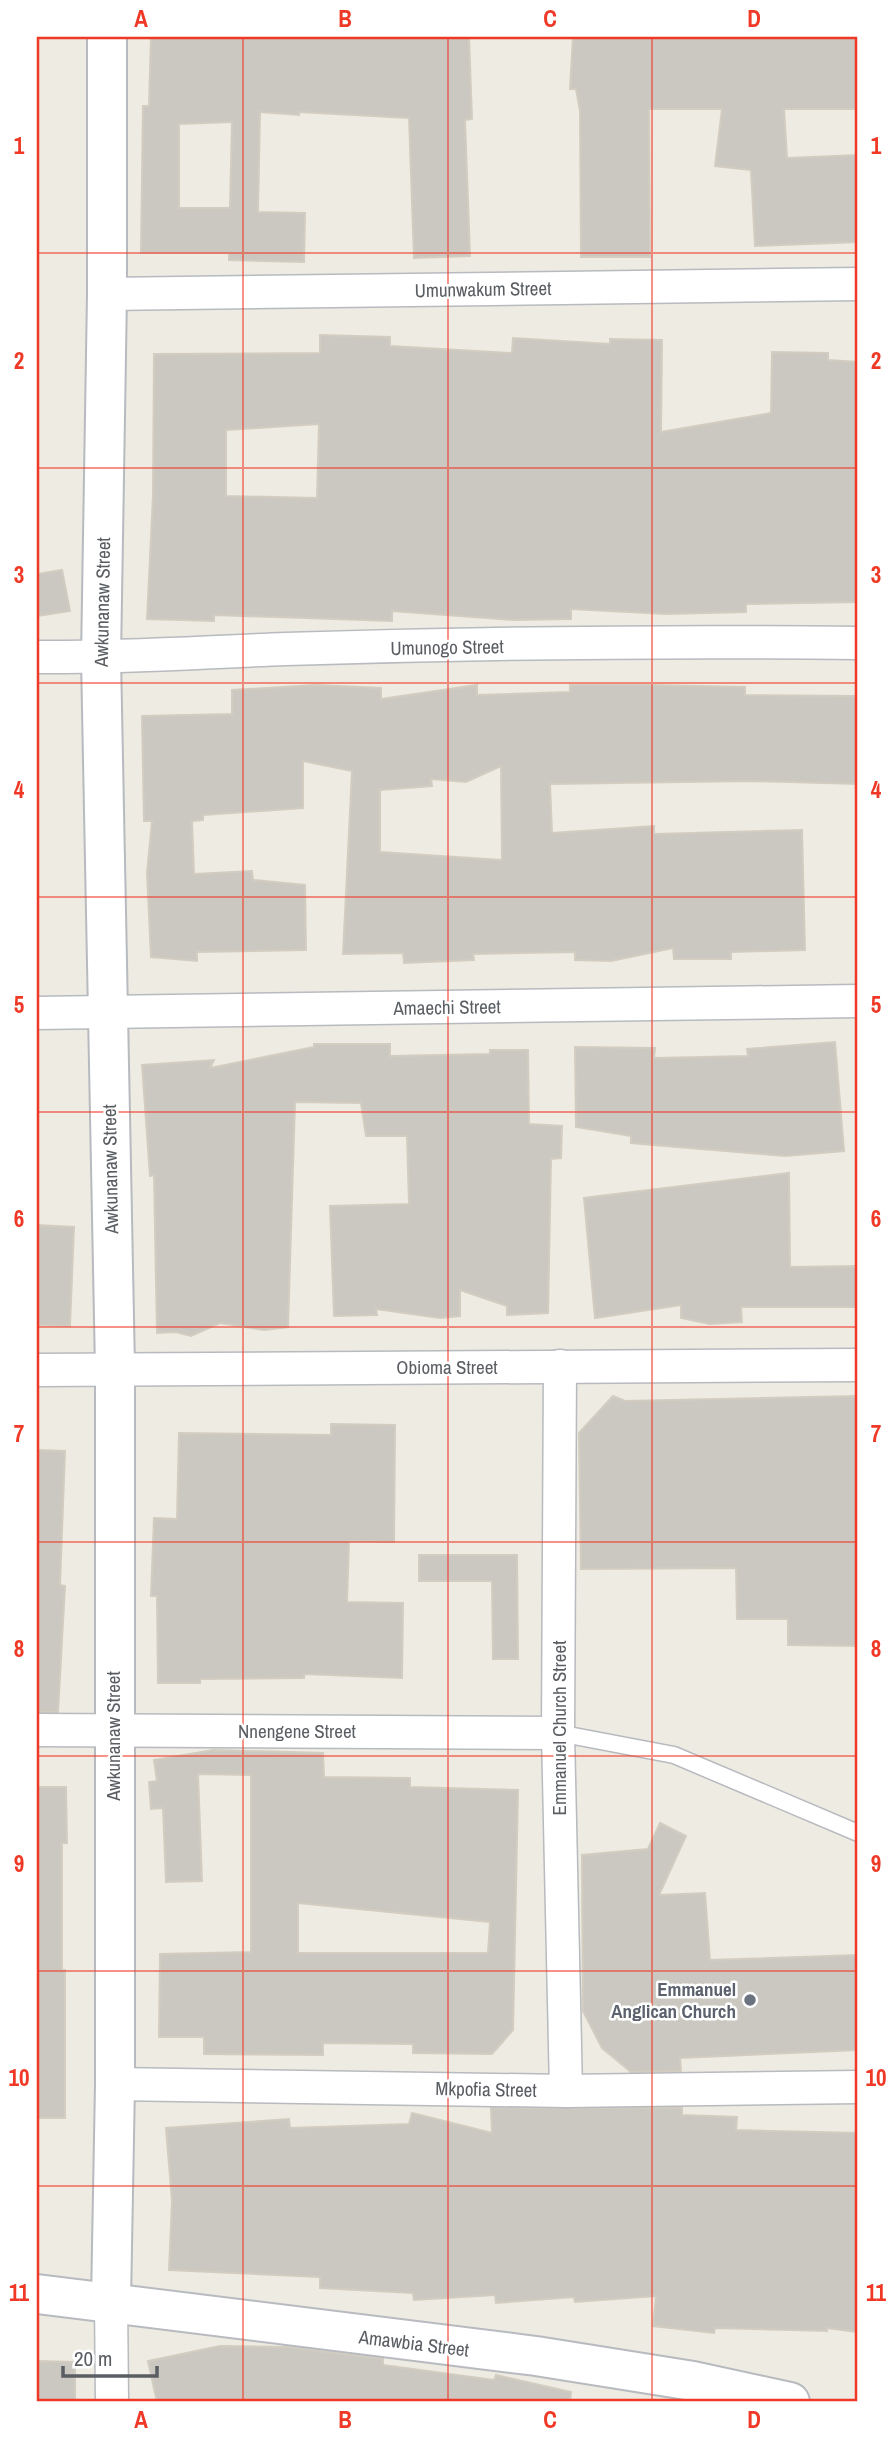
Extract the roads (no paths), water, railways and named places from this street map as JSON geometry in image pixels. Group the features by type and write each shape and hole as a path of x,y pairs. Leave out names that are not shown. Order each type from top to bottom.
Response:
{"street":[{"name":"Awkunanaw Street","path":"107,37 107,294 101,658 106,1013 116,1370 113,1730 115,2084 111,2301"},
{"name":"Umunwakum Street","path":"107,294 858,284"},
{"name":"Umunogo Street","path":"37,657 101,658 286,649 743,642 858,643"},
{"name":"Amaechi Street","path":"37,1013 858,1001"},
{"name":"Obioma Street","path":"37,1370 858,1365"},
{"name":"Emmanuel Church Street","path":"560,1366 558,1733 566,2091"},
{"name":"Nnengene Street","path":"37,1730 558,1733"},
{"name":"Mkpofia Street","path":"115,2084 566,2091 858,2087"},
{"name":"Amawbia Street","path":"37,2294 111,2301 377,2339 537,2356 694,2381 790,2402"},
{"path":"111,2301 112,2402"}],"lane":[{"path":"558,1733 674,1755 858,1833"}],"place":[{"name":"Emmanuel Anglican Church","path":"750,2000"}]}
